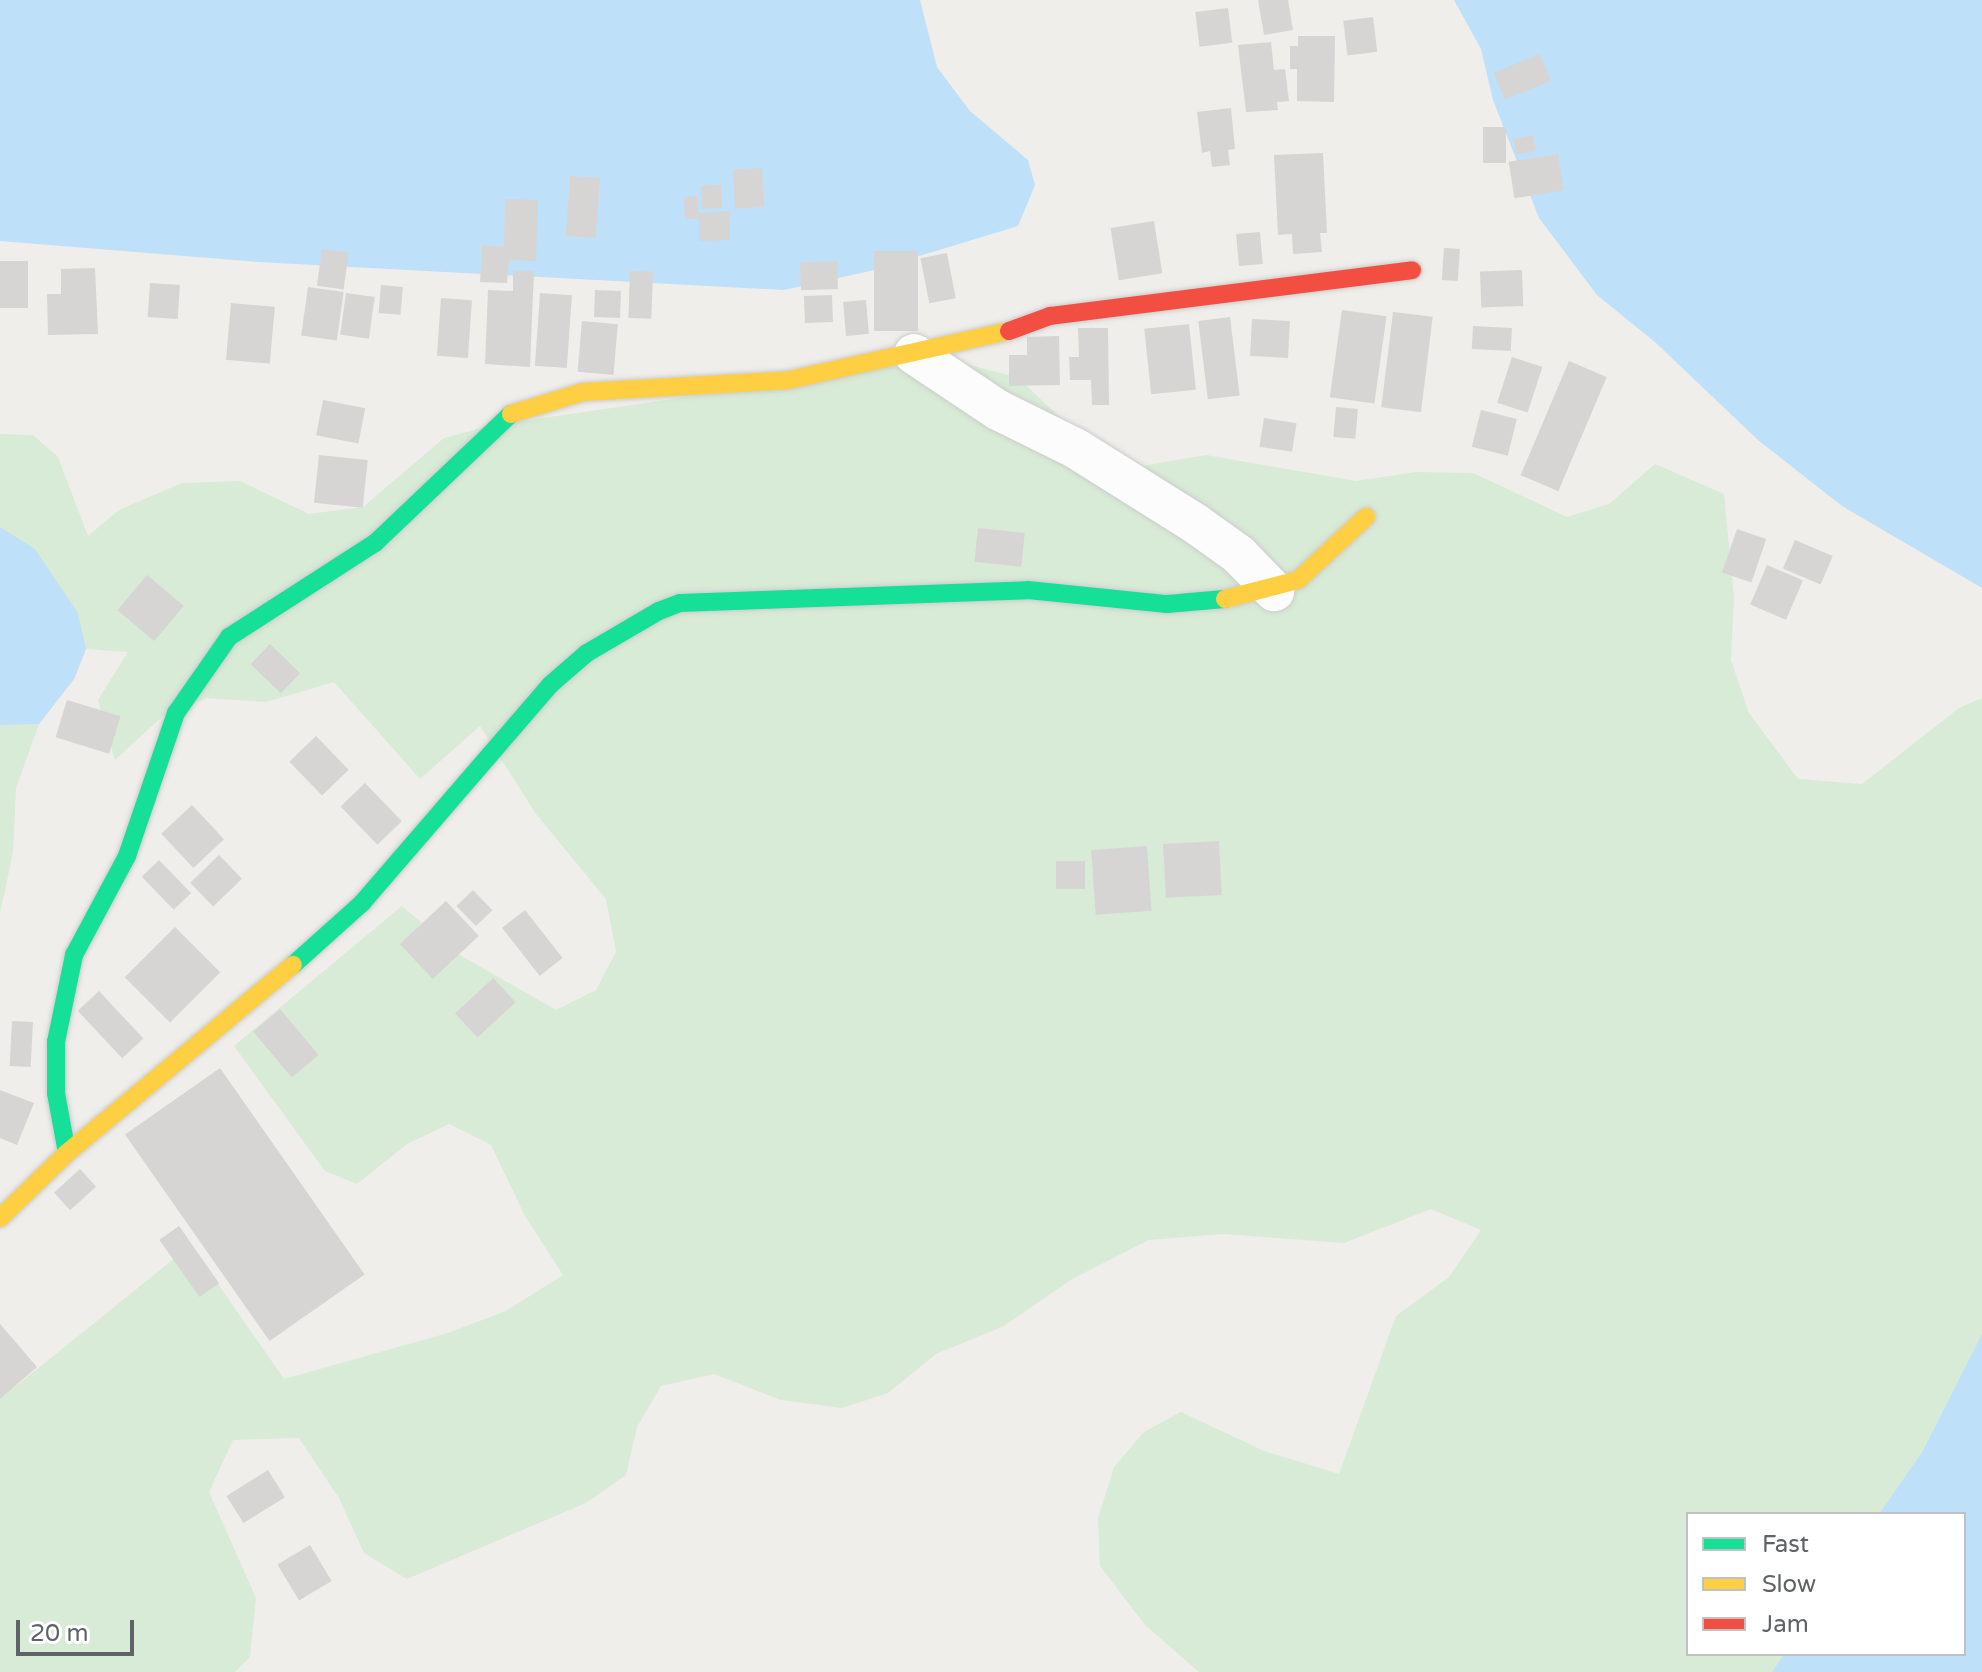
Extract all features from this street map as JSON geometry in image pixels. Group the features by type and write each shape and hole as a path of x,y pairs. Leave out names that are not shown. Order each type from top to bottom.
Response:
{"street":[{"path":"67,1153 56,1093 56,1042 74,955 127,856 176,713 229,637 375,543 489,430 532,404 583,392 789,380 980,341 1050,316 1412,270"},
{"path":"914,354 998,410 1075,448 1196,524 1238,554 1274,591"},
{"path":"0,1218 67,1153 226,1025 362,903 550,685 587,653 659,611 680,603 908,593 1028,590 1167,604 1274,591 1298,580 1366,517"}],"green space":[{"path":"945,359 1017,377 1067,424 1130,468 1206,455 1356,481 1416,472 1473,473 1567,517 1609,504 1655,464 1724,494 1734,597 1731,660 1749,713 1798,779 1862,784 1959,708 1982,698 1982,1334 1922,1452 1880,1512 1686,1512 1686,1656 1783,1656 1772,1672 1199,1672 1145,1625 1100,1566 1098,1518 1114,1467 1144,1432 1181,1412 1264,1451 1339,1474 1396,1316 1449,1277 1481,1230 1431,1209 1344,1243 1223,1234 1149,1240 1072,1279 1004,1326 936,1354 888,1393 842,1408 781,1400 714,1374 661,1386 637,1427 626,1475 586,1503 407,1579 364,1553 339,1498 299,1438 233,1440 209,1492 256,1598 250,1657 235,1672 0,1672 0,1399 191,1245 284,1379 448,1333 506,1311 563,1275 525,1216 491,1145 449,1124 407,1144 357,1184 325,1171 234,1046 402,906 458,954 556,1010 596,990 616,952 606,899 536,814 480,726 420,779 334,682 266,702 207,698 164,715 115,760 98,700 128,652 86,649 74,679 39,724 16,788 13,853 0,913 0,434 33,435 58,457 88,536 119,510 182,483 240,481 309,514 363,507 444,438 489,426"}],"water":[{"path":"0,0 920,0 937,67 970,111 1028,160 1035,185 1018,226 870,271 784,290 258,262 0,241"},
{"path":"1454,0 1982,0 1982,588 1842,506 1758,440 1656,343 1597,295 1539,218 1493,100 1481,49"},
{"path":"0,527 35,549 78,613 86,649 74,679 39,724 0,725"},
{"path":"1982,1334 1982,1672 1772,1672 1783,1656 1966,1656 1966,1512 1880,1512 1922,1452"}],"building":[{"path":"1258,0 1288,0 1293,30 1264,35"},
{"path":"1228,8 1232,43 1200,47 1195,12"},
{"path":"1373,17 1377,52 1347,55 1343,21"},
{"path":"1298,36 1335,36 1334,102 1297,101 1297,69 1290,69 1290,46 1298,46"},
{"path":"1271,42 1274,70 1285,69 1289,101 1277,102 1278,110 1246,112 1238,45"},
{"path":"1540,54 1551,81 1505,100 1494,73"},
{"path":"1231,108 1235,149 1228,150 1230,165 1212,167 1210,151 1202,153 1197,112"},
{"path":"1483,127 1506,127 1506,163 1483,163"},
{"path":"1533,135 1536,151 1516,155 1513,139"},
{"path":"1323,153 1327,233 1320,233 1322,252 1293,254 1292,234 1278,235 1274,155"},
{"path":"1558,154 1564,191 1514,198 1509,162"},
{"path":"762,168 764,207 735,208 733,170"},
{"path":"570,176 600,178 596,238 566,236"},
{"path":"721,185 722,208 702,209 701,186"},
{"path":"697,196 698,213 729,211 730,240 699,241 699,219 685,219 684,197"},
{"path":"505,199 538,200 536,261 509,260 507,283 480,282 482,245 504,247"},
{"path":"1154,221 1162,273 1119,280 1111,228"},
{"path":"1260,232 1263,264 1239,266 1236,234"},
{"path":"1444,248 1460,249 1458,281 1442,280"},
{"path":"322,249 349,253 344,289 317,286"},
{"path":"874,251 918,251 918,331 874,331"},
{"path":"947,253 956,298 929,303 920,258"},
{"path":"0,261 28,261 28,308 0,308"},
{"path":"837,261 838,289 801,290 800,262"},
{"path":"95,268 98,334 48,335 47,294 61,294 61,269"},
{"path":"513,270 534,271 530,367 485,364 488,290 513,291"},
{"path":"1522,270 1523,306 1481,307 1480,271"},
{"path":"630,271 653,272 651,319 628,318"},
{"path":"150,283 180,285 178,319 148,317"},
{"path":"381,285 403,287 400,315 379,313"},
{"path":"308,287 344,292 337,341 301,336"},
{"path":"595,290 621,291 620,318 594,317"},
{"path":"346,293 375,297 369,339 340,335"},
{"path":"540,293 572,295 567,368 535,366"},
{"path":"832,295 833,322 805,323 804,296"},
{"path":"441,298 472,300 468,358 437,356"},
{"path":"866,300 869,334 846,336 843,302"},
{"path":"231,303 275,307 270,364 226,360"},
{"path":"1342,310 1387,316 1374,403 1330,397"},
{"path":"1393,312 1433,317 1421,412 1381,407"},
{"path":"1230,317 1240,395 1208,399 1198,321"},
{"path":"1252,319 1290,321 1288,358 1250,356"},
{"path":"582,321 618,324 613,375 578,372"},
{"path":"1189,324 1196,390 1151,394 1144,329"},
{"path":"1473,326 1512,328 1511,351 1472,349"},
{"path":"1078,328 1108,328 1109,405 1092,405 1091,380 1070,380 1069,357 1079,357"},
{"path":"1059,336 1060,385 1009,386 1009,355 1027,355 1027,337"},
{"path":"1512,357 1542,367 1528,413 1497,403"},
{"path":"1569,361 1607,377 1558,491 1521,475"},
{"path":"323,400 365,408 358,444 316,435"},
{"path":"1336,407 1358,409 1355,439 1333,437"},
{"path":"1481,410 1517,419 1508,456 1472,447"},
{"path":"1264,418 1297,423 1292,452 1259,447"},
{"path":"319,455 368,460 363,508 314,503"},
{"path":"978,528 1025,533 1021,567 974,562"},
{"path":"1737,529 1766,539 1751,583 1722,572"},
{"path":"1795,540 1833,556 1821,585 1783,569"},
{"path":"1767,565 1803,580 1786,620 1750,605"},
{"path":"147,575 184,606 154,641 117,610"},
{"path":"270,644 300,673 281,693 251,664"},
{"path":"67,700 121,716 109,754 56,737"},
{"path":"316,736 349,770 322,796 289,762"},
{"path":"365,783 402,821 377,845 341,807"},
{"path":"192,805 224,839 193,868 161,834"},
{"path":"1219,841 1222,895 1166,898 1163,844"},
{"path":"1147,846 1152,911 1096,915 1091,850"},
{"path":"219,855 242,879 213,907 190,883"},
{"path":"159,860 191,893 174,910 142,877"},
{"path":"1056,861 1085,861 1085,889 1056,889"},
{"path":"473,890 492,910 476,926 456,906"},
{"path":"446,901 479,936 433,979 400,944"},
{"path":"525,910 563,958 540,976 502,928"},
{"path":"175,927 220,972 170,1022 125,977"},
{"path":"493,978 516,1002 477,1038 455,1013"},
{"path":"99,991 143,1039 122,1058 78,1011"},
{"path":"280,1009 319,1055 292,1077 253,1031"},
{"path":"12,1021 33,1022 31,1067 10,1066"},
{"path":"220,1068 365,1274 270,1341 125,1135"},
{"path":"0,1090 34,1103 17,1145 0,1138"},
{"path":"80,1169 96,1187 70,1210 54,1192"},
{"path":"179,1226 219,1283 199,1297 159,1240"},
{"path":"0,1324 37,1367 0,1399"},
{"path":"268,1470 285,1497 243,1523 226,1496"},
{"path":"310,1545 332,1581 299,1601 277,1565"}],"traffic: fast":[{"path":"67,1153 56,1093 56,1042 74,955 127,856 176,713 229,637 375,543 511,414"},
{"path":"293,965 362,903 550,685 587,653 659,611 680,603 1028,590 1167,604 1225,599"}],"traffic: slow":[{"path":"511,414 583,392 789,380 1009,331"},
{"path":"1225,599 1298,580 1366,517"},
{"path":"0,1218 67,1153 293,965"}],"traffic: jam":[{"path":"1009,331 1050,316 1412,270"}]}
